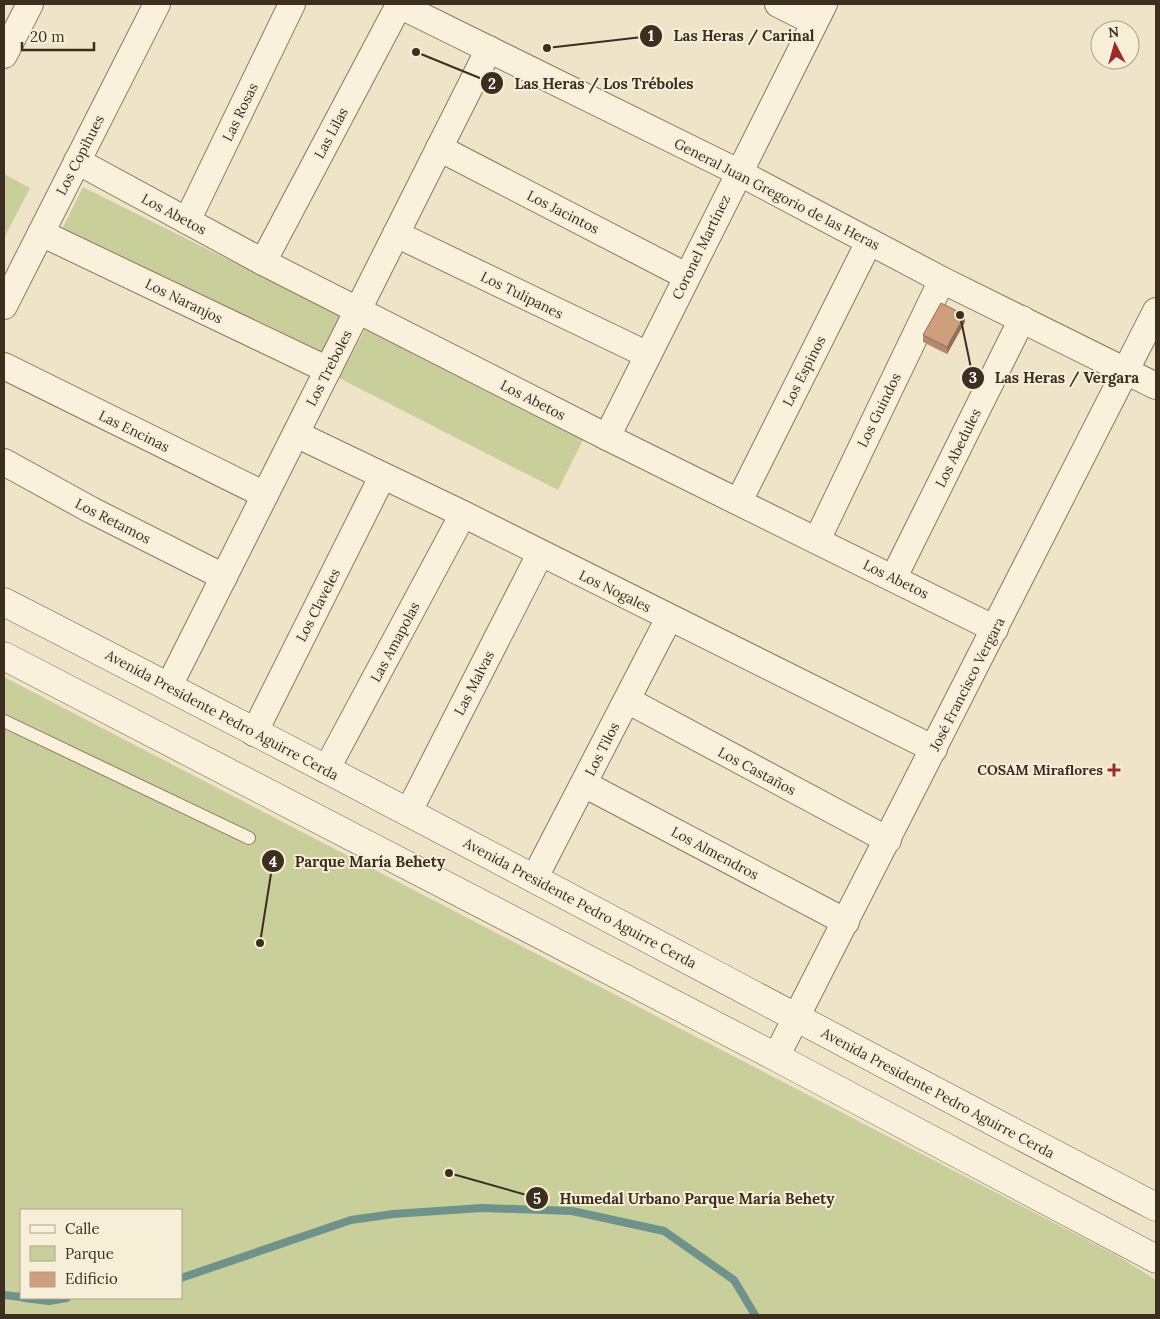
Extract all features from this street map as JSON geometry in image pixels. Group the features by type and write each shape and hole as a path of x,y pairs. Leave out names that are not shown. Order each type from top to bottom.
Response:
{"main road":[{"name":"Avenida Presidente Pedro Aguirre Cerda","path":"4,602 169,686 254,733 409,811 796,1019 1156,1207"},
{"path":"4,656 776,1056 1156,1259"}],"street":[{"path":"4,55 30,4"},
{"name":"Los Copihues","path":"4,306 157,4"},
{"name":"Las Rosas","path":"187,221 292,4"},
{"name":"General Juan Gregorio de las Heras","path":"398,4 738,172 942,280 1156,386"},
{"name":"Las Lilas","path":"263,262 398,4"},
{"path":"778,4 819,13"},
{"name":"Coronel Martínez","path":"607,437 819,13"},
{"name":"Los Treboles","path":"169,686 489,49"},
{"name":"Los Jacintos","path":"439,148 686,276"},
{"name":"Los Abetos","path":"77,161 263,262 607,437 894,577 995,629"},
{"name":"Los Naranjos","path":"41,233 328,370"},
{"name":"Los Tulipanes","path":"396,234 648,355"},
{"name":"Los Espinos","path":"739,501 869,242"},
{"name":"Los Guindos","path":"817,540 942,280"},
{"name":"José Francisco Vergara","path":"776,1056 888,840 1156,311"},
{"name":"Los Abedules","path":"894,577 1022,320"},
{"name":"Las Encinas","path":"4,366 265,495"},
{"name":"Los Nogales","path":"296,434 382,477 463,514 934,749"},
{"name":"Los Retamos","path":"4,462 91,510 224,577"},
{"name":"Los Claveles","path":"254,733 382,477"},
{"name":"Las Amapolas","path":"326,770 463,514"},
{"name":"Las Malvas","path":"409,811 540,554"},
{"name":"Los Tilos","path":"534,879 670,618"},
{"name":"Los Castaños","path":"627,700 888,840"},
{"name":"Los Almendros","path":"584,784 846,922"}],"lane":[{"path":"4,721 248,838"}],"green space":[{"path":"4,174 30,188 4,238"},
{"path":"83,187 343,317 320,361 61,231"},
{"path":"366,327 584,438 558,490 339,378"},
{"path":"4,677 1118,1256 1156,1280 1156,1315 4,1315"}],"building":[{"path":"941,303 965,315 947,347 923,335"}],"waterway":[{"path":"182,1278 351,1220 393,1214 482,1208 572,1211 664,1231 734,1280 755,1315"},
{"path":"4,1295 20,1297"},
{"path":"32,1299 49,1301 61,1299"}],"place":[{"name":"Las Heras / Carinal","path":"547,48"},
{"name":"Las Heras / Los Tréboles","path":"416,52"},
{"name":"Las Heras / Vergara","path":"960,315"},
{"name":"COSAM Miraflores","path":"1114,770"},
{"name":"Parque María Behety","path":"260,943"},
{"name":"Humedal Urbano Parque María Behety","path":"449,1173"}]}
